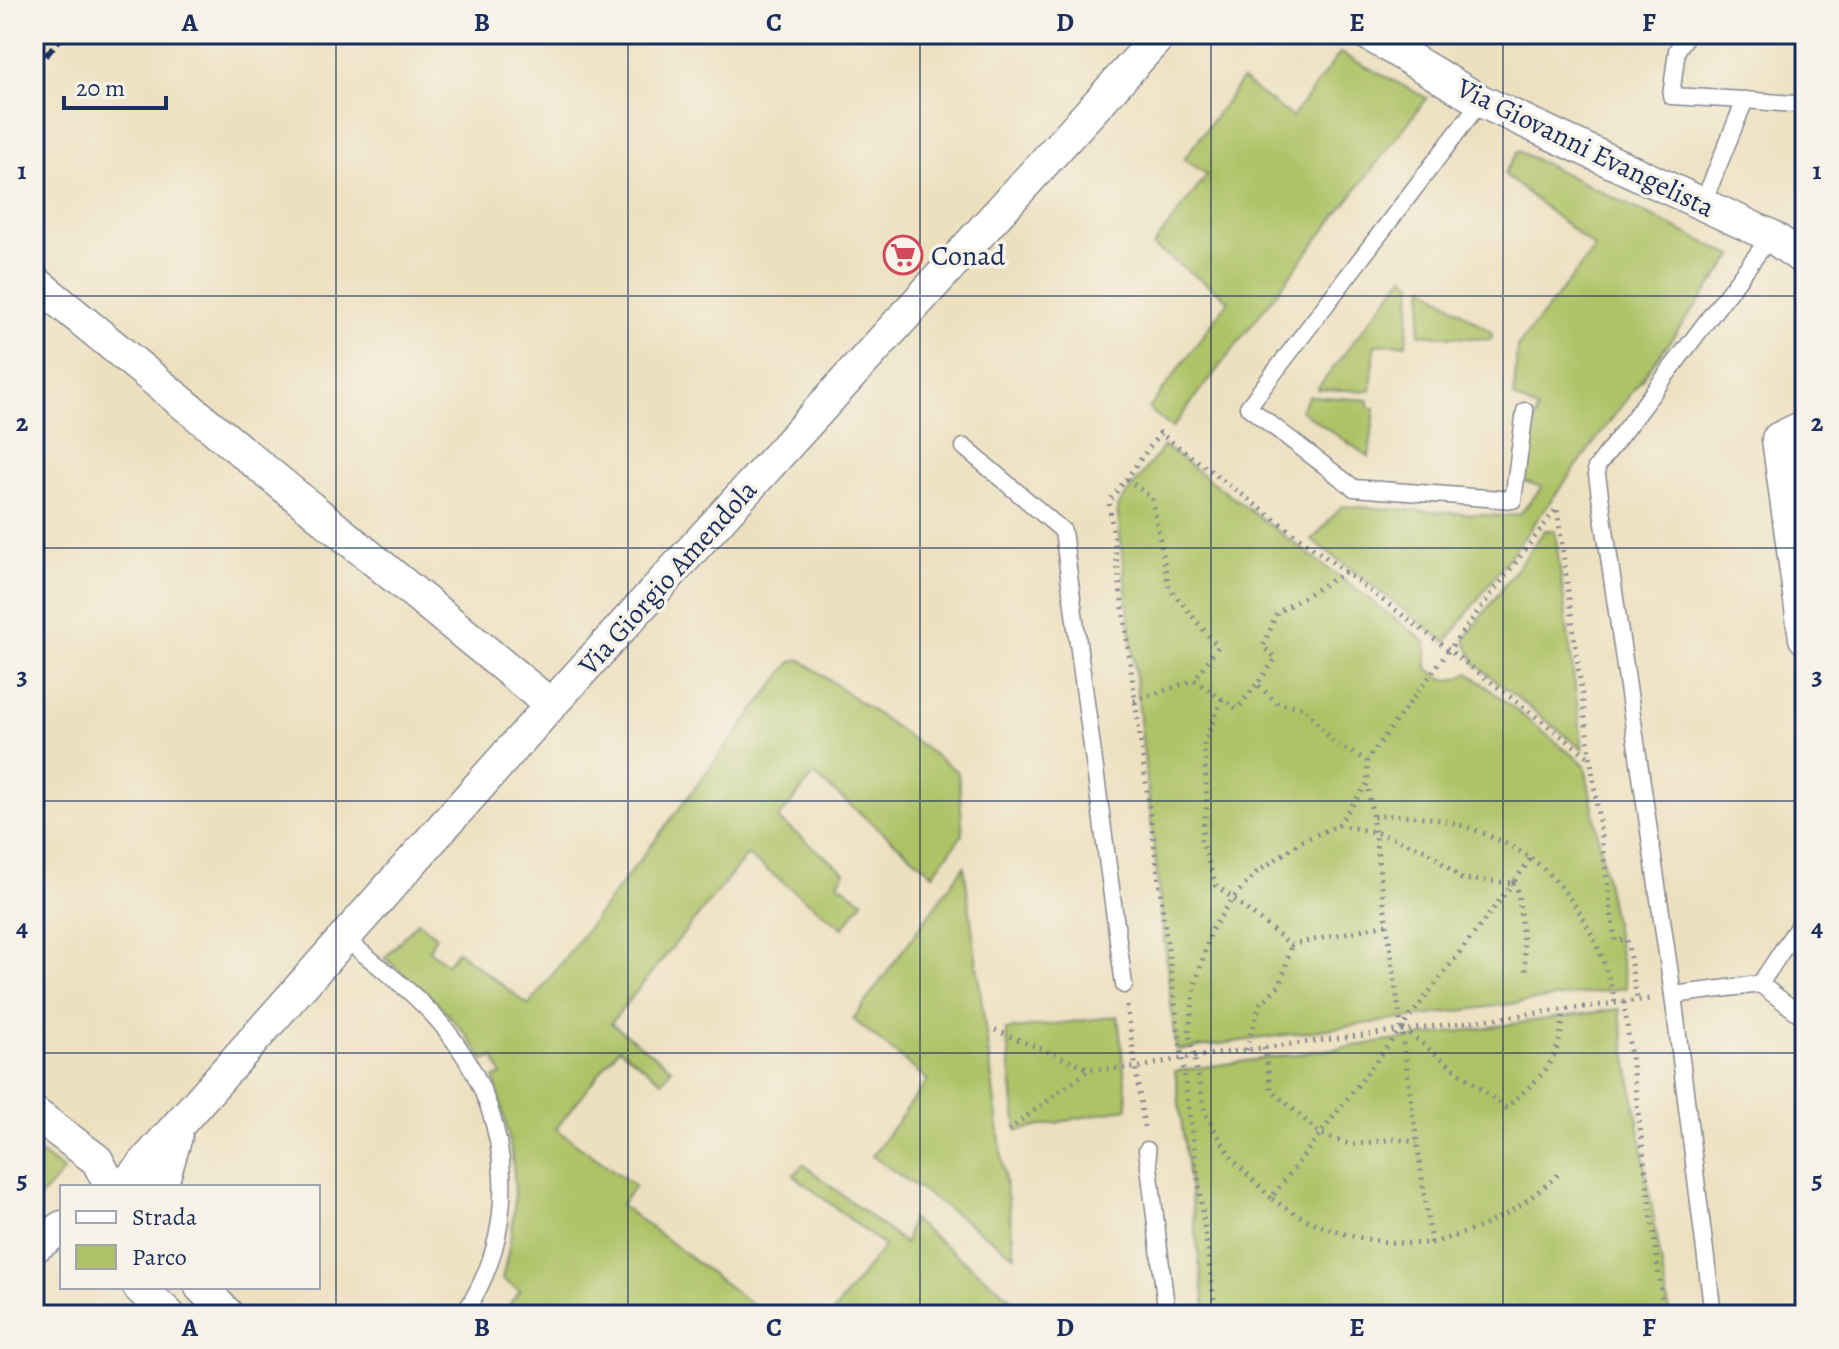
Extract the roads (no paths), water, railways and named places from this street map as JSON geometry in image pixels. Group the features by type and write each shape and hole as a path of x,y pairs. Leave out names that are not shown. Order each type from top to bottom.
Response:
{"street":[{"name":"Via Giorgio Amendola","path":"125,1185 551,705 1161,34"},
{"name":"Via Giovanni Evangelista","path":"1368,34 1481,101 1771,236 1805,260"},
{"path":"34,281 551,705"},
{"path":"1805,426 1778,439 1798,533 1805,638"},
{"path":"34,1113 97,1160 110,1185"},
{"name":"Via Giorgio Amendola","path":"162,1185 179,1125"},
{"path":"34,1247 60,1228"},
{"path":"141,1289 169,1315"},
{"path":"203,1289 228,1315"}],"lane":[{"path":"1688,34 1677,50 1671,96 1805,105"},
{"path":"1703,203 1745,100"},
{"path":"1481,101 1248,407 1354,488 1513,500 1525,411"},
{"path":"1713,1315 1673,995 1596,468 1771,236"},
{"path":"964,447 1063,531 1124,985"},
{"path":"1760,984 1805,916"},
{"path":"344,938 427,1009 456,1042 490,1105 504,1169 498,1235 477,1295 463,1315"},
{"path":"1673,995 1760,984 1805,1018"},
{"path":"1147,1150 1167,1315"}],"railway":[{"path":"34,47 45,34"},
{"path":"34,70 64,34"}],"place":[{"name":"Conad","path":"903,255"}]}
